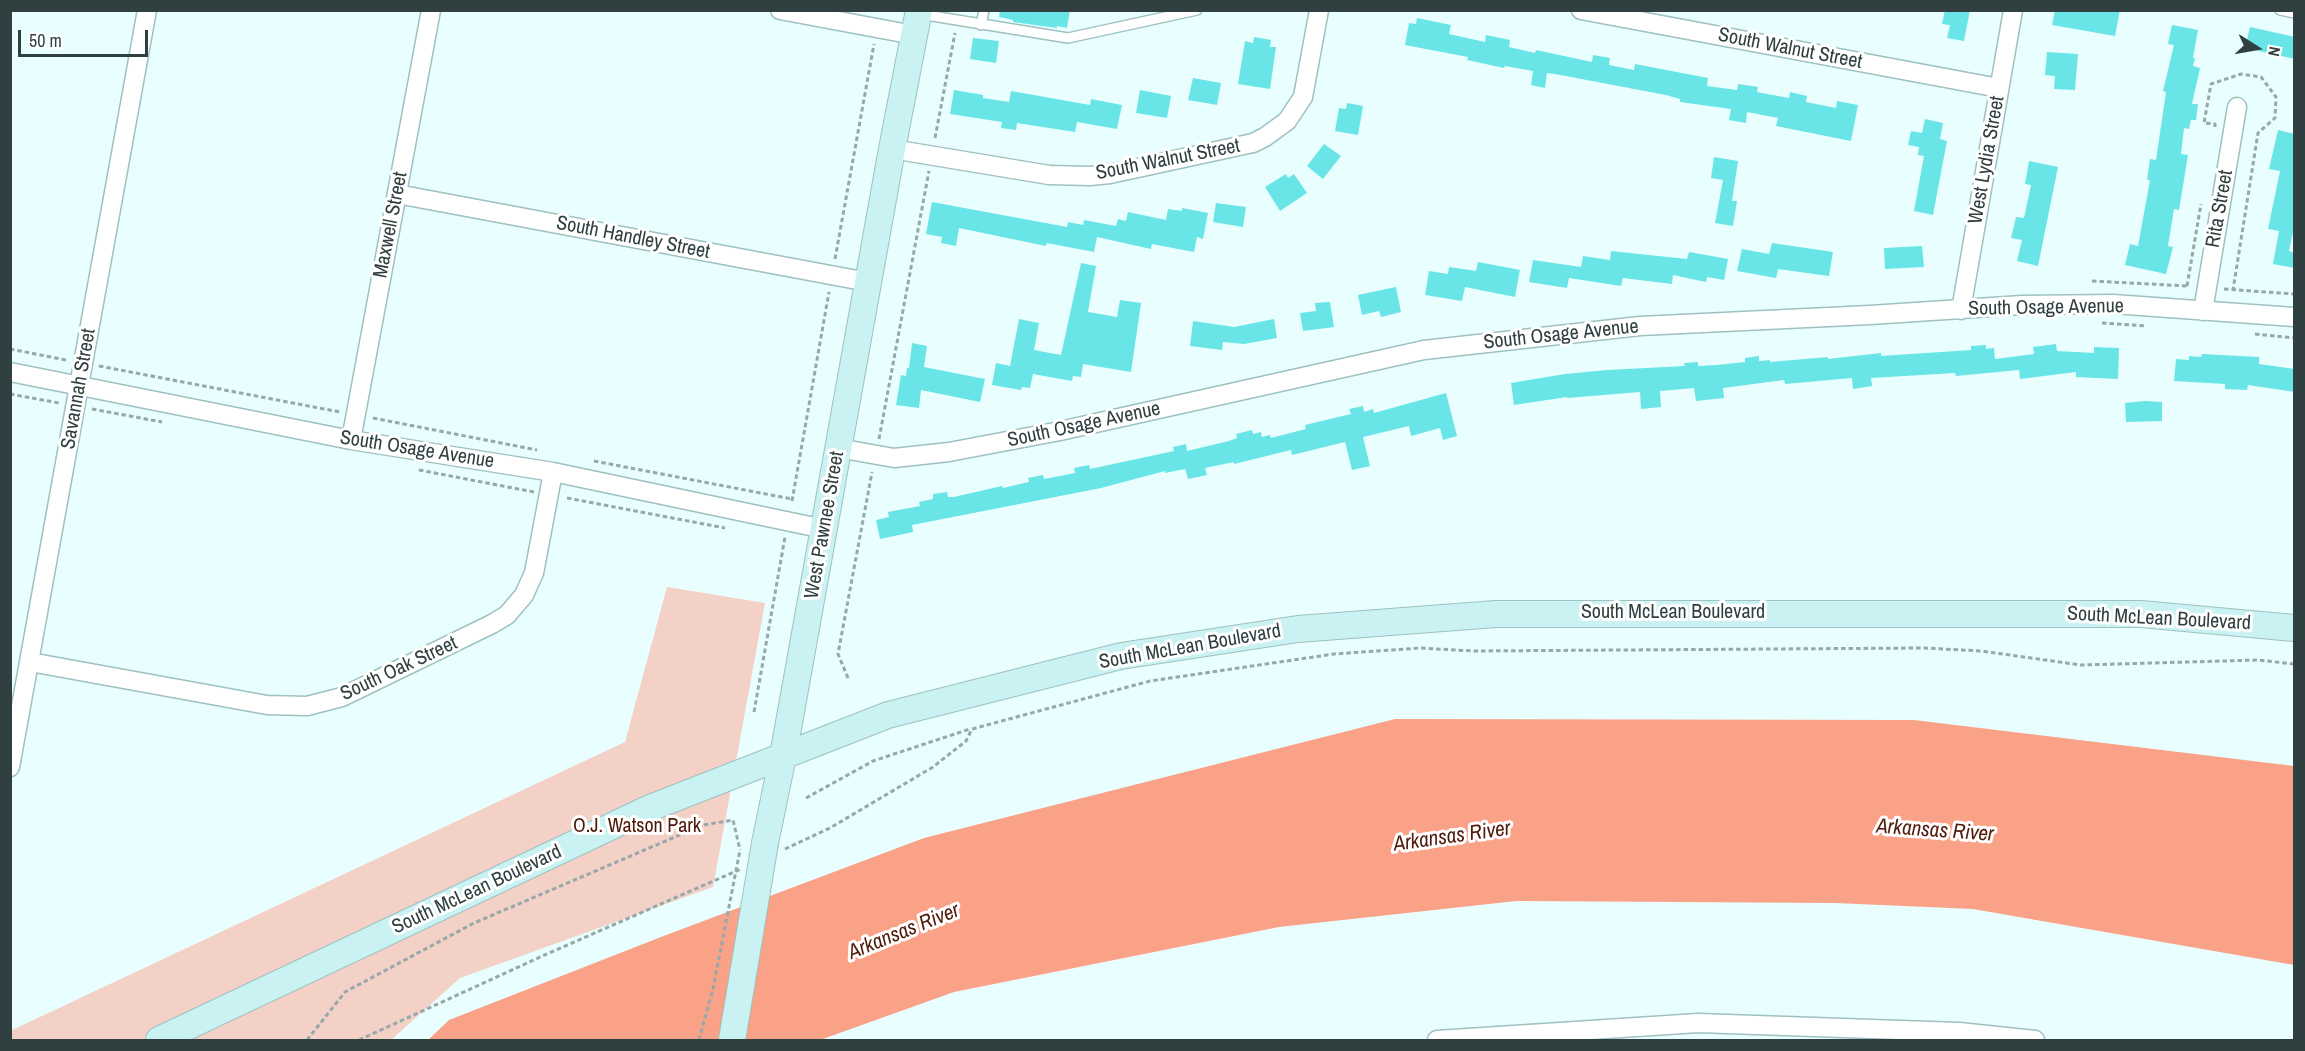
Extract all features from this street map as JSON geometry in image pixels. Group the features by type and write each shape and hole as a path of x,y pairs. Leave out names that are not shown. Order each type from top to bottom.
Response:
{"main road":[{"name":"West Pawnee Street","path":"732,1041 772,847 783,756 917,20"},
{"name":"South McLean Boulevard","path":"159,1041 650,808 888,715 1109,659 1298,629 1496,614 1784,612 2141,614 2295,628"}],"street":[{"name":"Savannah Street","path":"10,767 147,10"},
{"name":"Maxwell Street","path":"351,440 431,10"},
{"path":"780,10 877,28 917,20"},
{"name":"South Walnut Street","path":"892,149 1049,176 1090,176 1110,174 1253,143 1287,121 1303,98 1319,10"},
{"name":"South Walnut Street","path":"1581,10 1999,88"},
{"name":"West Lydia Street","path":"1961,309 2013,10"},
{"name":"Rita Street","path":"2203,311 2237,107"},
{"name":"South Handley Street","path":"397,194 868,282"},
{"name":"South Osage Avenue","path":"838,448 894,458 949,452 1049,433 1424,350 1640,326 2022,306 2113,304 2295,317"},
{"name":"South Osage Avenue","path":"10,372 351,440 553,472 824,529"},
{"name":"South Oak Street","path":"30,662 267,705 307,706 342,697 507,615 524,595 534,573 553,472"},
{"path":"1437,1041 1698,1023 1772,1033 1959,1032 2035,1041"}],"lane":[{"path":"981,25 984,10"},
{"path":"917,20 957,21 1068,38 1197,10"},
{"path":"2280,10 2295,13"}],"path":[{"path":"848,678 838,654 957,21"},
{"path":"754,712 877,28"},
{"path":"10,349 539,450"},
{"path":"585,459 792,499"},
{"path":"806,798 873,761 972,729 1150,681 1334,654 1420,648 1474,651 1924,648 1981,651 2081,665 2258,660 2295,664"},
{"path":"772,847 830,828 924,772 966,741 972,729"},
{"path":"307,1041 345,992 474,923 703,825 733,820 740,850 699,1041"},
{"path":"359,1041 549,953 746,866"}],"green space":[{"name":"O.J. Watson Park","path":"667,587 765,603 713,887 460,978 391,1040 11,1040 10,1031 625,742"}],"water":[{"name":"Arkansas River","path":"1395,719 1914,720 2294,766 2294,965 1973,909 1835,903 1516,901 1279,927 954,992 820,1040 428,1040 449,1020 924,838"}],"building":[{"path":"1000,10 1070,10 1067,28 1057,26 1057,28 1013,22 1013,20 999,17"},
{"path":"1945,10 1970,10 1964,41 1947,38 1950,25 1942,24"},
{"path":"2055,10 2120,10 2115,36 2052,25"},
{"path":"1417,18 1451,25 1449,34 1485,42 1486,35 1510,40 1509,47 1535,53 1536,50 1592,62 1593,55 1610,58 1609,65 1634,70 1635,64 1708,78 1707,86 1737,90 1738,84 1758,87 1757,92 1789,98 1790,92 1807,96 1806,102 1836,108 1837,101 1858,105 1851,141 1776,126 1778,118 1747,112 1746,123 1729,120 1731,109 1680,102 1680,99 1666,95 1555,74 1547,73 1545,88 1531,85 1533,71 1505,66 1504,68 1467,60 1468,57 1405,45 1409,23 1416,24"},
{"path":"2172,25 2198,30 2193,66 2200,68 2192,104 2198,104 2196,120 2191,120 2189,129 2184,128 2181,154 2188,155 2179,210 2174,209 2168,246 2173,247 2166,274 2125,265 2130,244 2138,246 2150,180 2147,180 2150,159 2156,160 2166,92 2163,91 2174,45 2168,44"},
{"path":"2250,27 2295,37 2295,59 2245,48"},
{"path":"1254,37 1271,40 1270,47 1276,47 1270,89 1238,84 1245,41 1253,43"},
{"path":"973,38 999,41 996,63 970,59"},
{"path":"2047,52 2078,54 2075,90 2054,89 2055,76 2045,75"},
{"path":"1193,78 1221,83 1217,105 1188,100"},
{"path":"954,90 1009,102 1011,91 1090,105 1091,99 1122,105 1117,129 1077,122 1075,132 1017,123 1016,130 1001,128 1002,122 950,114"},
{"path":"1140,90 1171,96 1167,118 1136,113"},
{"path":"1347,103 1363,106 1358,135 1335,131 1339,108 1346,109"},
{"path":"1925,119 1943,123 1940,139 1947,141 1933,215 1914,211 1924,156 1918,155 1919,147 1908,145 1911,131 1922,133"},
{"path":"2278,130 2295,134 2295,223 2289,251 2295,253 2295,268 2273,264 2279,231 2268,229 2280,171 2269,169"},
{"path":"1324,144 1341,156 1323,179 1307,166"},
{"path":"1714,157 1738,161 1732,201 1737,201 1733,226 1715,223 1723,180 1711,178"},
{"path":"2029,161 2058,167 2038,266 2017,261 2022,240 2011,238 2016,217 2024,218 2031,185 2025,184"},
{"path":"1286,174 1288,178 1294,174 1307,193 1280,211 1265,187"},
{"path":"932,202 1067,227 1068,222 1083,225 1084,220 1116,226 1118,219 1126,221 1128,212 1166,220 1168,209 1182,211 1182,208 1208,213 1203,239 1197,237 1194,252 1152,244 1151,249 1097,237 1094,252 1047,243 1046,246 959,228 956,246 941,243 942,237 926,234"},
{"path":"1216,203 1246,207 1243,227 1213,222"},
{"path":"1772,243 1833,252 1829,276 1778,269 1776,278 1737,271 1742,249 1769,254"},
{"path":"1922,246 1924,267 1885,269 1884,248"},
{"path":"1611,251 1687,259 1689,252 1728,259 1724,280 1707,277 1706,282 1673,275 1672,284 1623,278 1621,286 1569,278 1567,288 1529,282 1533,260 1581,267 1583,256 1610,260"},
{"path":"1478,262 1520,270 1515,297 1465,287 1462,301 1425,295 1429,271 1448,274 1449,267 1476,271"},
{"path":"1081,263 1096,266 1088,312 1117,317 1120,300 1141,303 1131,372 1083,364 1081,377 1073,376 1072,381 1033,374 1030,388 1022,387 1021,390 992,385 996,363 1010,366 1019,319 1039,323 1034,350 1061,355"},
{"path":"1396,287 1401,312 1381,317 1379,311 1362,315 1358,295"},
{"path":"1330,302 1334,327 1303,331 1300,313 1316,311 1315,303"},
{"path":"1274,319 1277,338 1244,344 1223,342 1222,350 1190,346 1193,321 1234,327"},
{"path":"912,343 927,346 924,367 985,379 980,402 921,390 919,408 896,405 901,375 906,376 907,368 909,368"},
{"path":"2056,344 2057,351 2094,353 2094,347 2119,348 2118,379 2076,377 2076,372 2020,379 2019,370 1956,376 1955,373 1871,378 1872,386 1853,389 1852,378 1785,384 1784,380 1723,388 1724,398 1696,401 1694,388 1660,391 1661,407 1641,409 1640,392 1567,397 1514,405 1511,383 1565,374 1685,366 1684,363 1698,362 1698,366 1745,362 1745,358 1759,356 1759,361 1770,360 1770,362 1881,353 1881,356 1971,350 1971,346 1986,345 1986,349 1994,348 1995,359 2034,354 2033,347"},
{"path":"2202,354 2259,357 2259,364 2295,369 2295,392 2248,385 2247,390 2225,389 2225,384 2174,381 2176,359 2189,360 2189,356 2201,357"},
{"path":"1446,393 1457,436 1443,440 1440,428 1411,436 1409,426 1363,437 1370,466 1352,470 1345,442 1292,455 1291,450 1234,464 1234,462 1205,468 1207,475 1188,479 1185,469 1165,473 1165,471 1101,488 912,525 913,532 880,539 876,520 889,517 888,512 920,506 919,502 933,499 933,494 947,492 948,497 954,497 1002,486 1003,488 1029,482 1028,478 1043,475 1044,479 1075,473 1074,468 1089,465 1090,469 1174,451 1173,447 1186,444 1187,451 1229,441 1237,438 1236,434 1252,430 1253,434 1261,432 1262,437 1270,435 1271,438 1306,429 1305,425 1351,414 1349,409 1363,406 1364,412 1373,409 1374,413"},
{"path":"2162,402 2162,421 2126,422 2125,403"}]}
